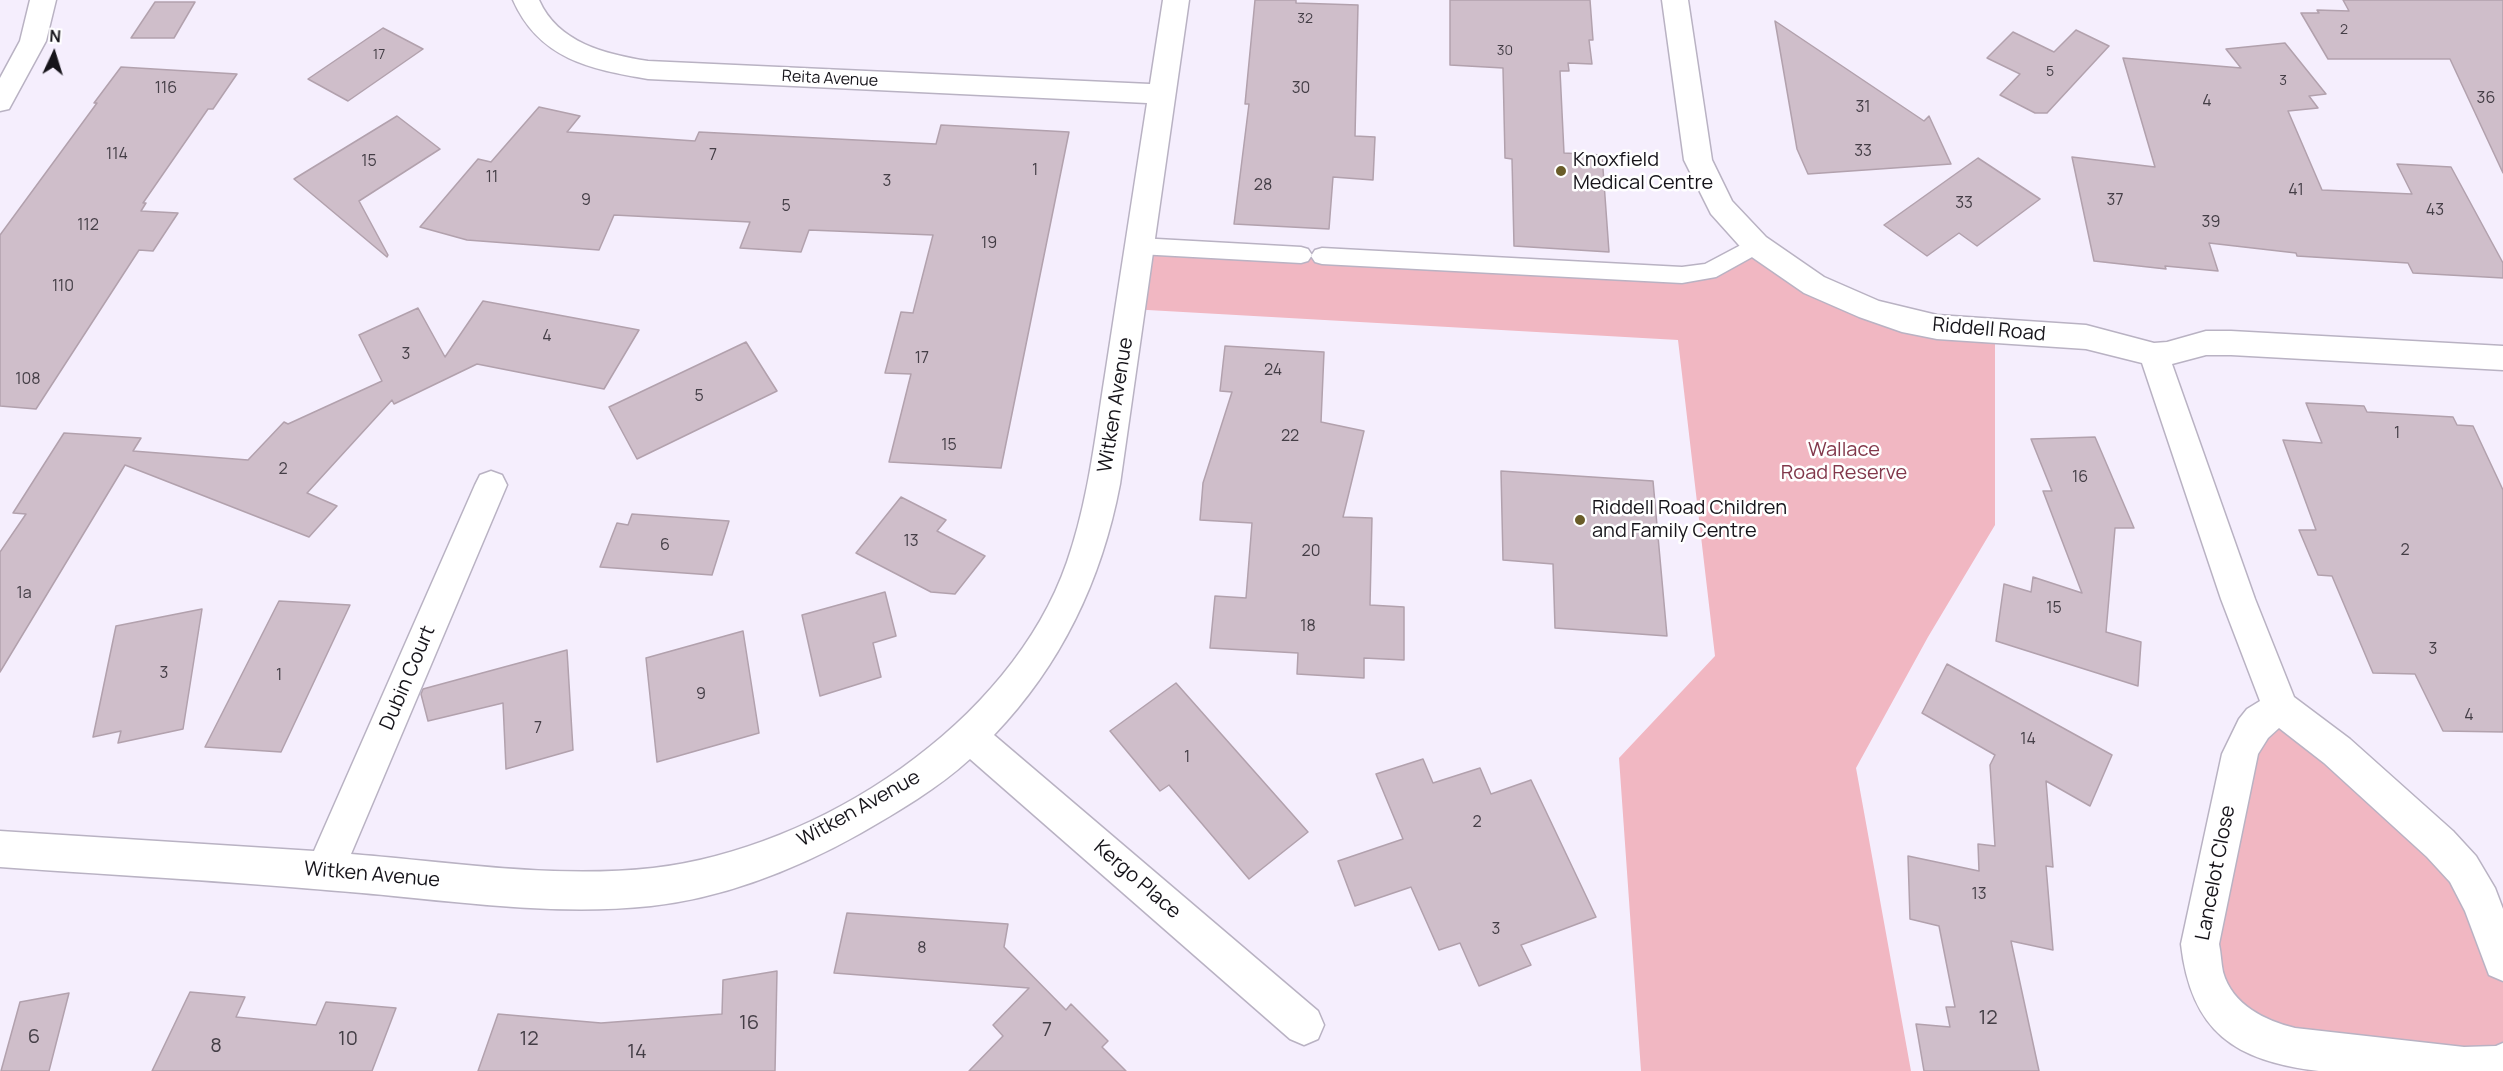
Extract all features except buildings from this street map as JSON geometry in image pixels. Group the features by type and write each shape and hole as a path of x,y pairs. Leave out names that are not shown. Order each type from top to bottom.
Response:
{"street":[{"path":"0,102 33,41 43,0"},
{"name":"Reita Avenue","path":"526,0 533,17 557,40 596,59 639,69 1161,94"},
{"name":"Witken Avenue","path":"0,849 325,871 557,890 627,890 692,881 754,862 812,839 873,807 928,771 969,736 1026,669 1053,631 1085,562 1097,521 1104,484 1176,0"},
{"name":"Riddell Road","path":"1675,0 1698,160 1721,207 1756,245 1814,285 1869,309 1902,320 1937,327 2086,337 2154,355 2167,354 2206,343 2230,343 2503,358"},
{"path":"2154,355 2238,599 2280,708 2337,750 2440,844 2463,869 2481,901 2503,961"},
{"name":"Dubin Court","path":"325,871 491,484"},
{"name":"Lancelot Close","path":"2280,708 2261,718 2249,732 2241,754 2200,944 2204,975 2216,1002 2238,1025 2262,1040 2295,1048 2464,1067 2499,1066 2503,1063"},
{"name":"Kergo Place","path":"969,736 1304,1024"}],"lane":[{"path":"1139,246 1682,275 1709,271 1756,245"}],"green space":[{"name":"Wallace Road Reserve","path":"1756,245 1814,285 1995,332 1995,525 1928,637 1856,768 1911,1071 1641,1071 1619,758 1715,656 1678,340 1130,309 1139,246 1682,275"},
{"path":"2281,708 2440,844 2503,961 2503,1063 2295,1048 2204,975 2240,754"}],"place":[{"name":"Knoxfield Medical Centre","path":"1561,171"},
{"name":"Riddell Road Children and Family Centre","path":"1580,520"}]}
